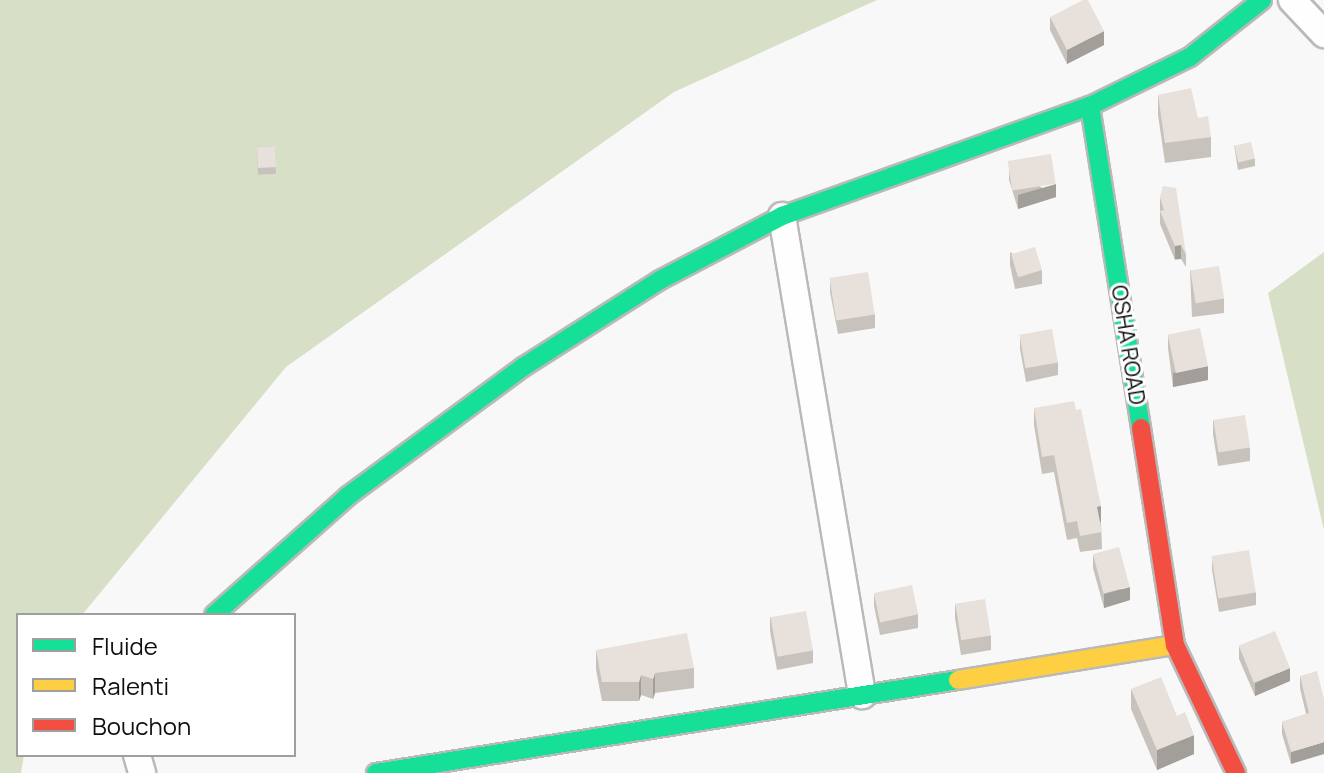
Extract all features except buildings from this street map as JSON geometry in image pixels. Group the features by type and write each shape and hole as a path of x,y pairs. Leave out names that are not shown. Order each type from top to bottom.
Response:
{"street":[{"path":"216,613 348,496 523,367 660,280 782,216 1090,106 1190,57 1262,0"},
{"path":"1298,2 1324,34"},
{"name":"OSHA ROAD","path":"1090,106 1175,645 1236,773"},
{"path":"782,216 862,695"},
{"path":"376,773 1175,645"}],"green space":[{"path":"0,0 877,0 674,92 286,367 84,613 16,613 16,757 24,757 21,773 0,773"},
{"path":"1324,252 1324,530 1268,293"}],"traffic: fast":[{"path":"1141,428 1090,106 1190,57 1262,0"},
{"path":"216,613 348,496 523,367 660,280 782,216 1090,106"},
{"path":"376,773 958,680"}],"traffic: slow":[{"path":"958,680 1175,645"}],"traffic: jam":[{"path":"1141,428 1175,645 1236,773"}]}
